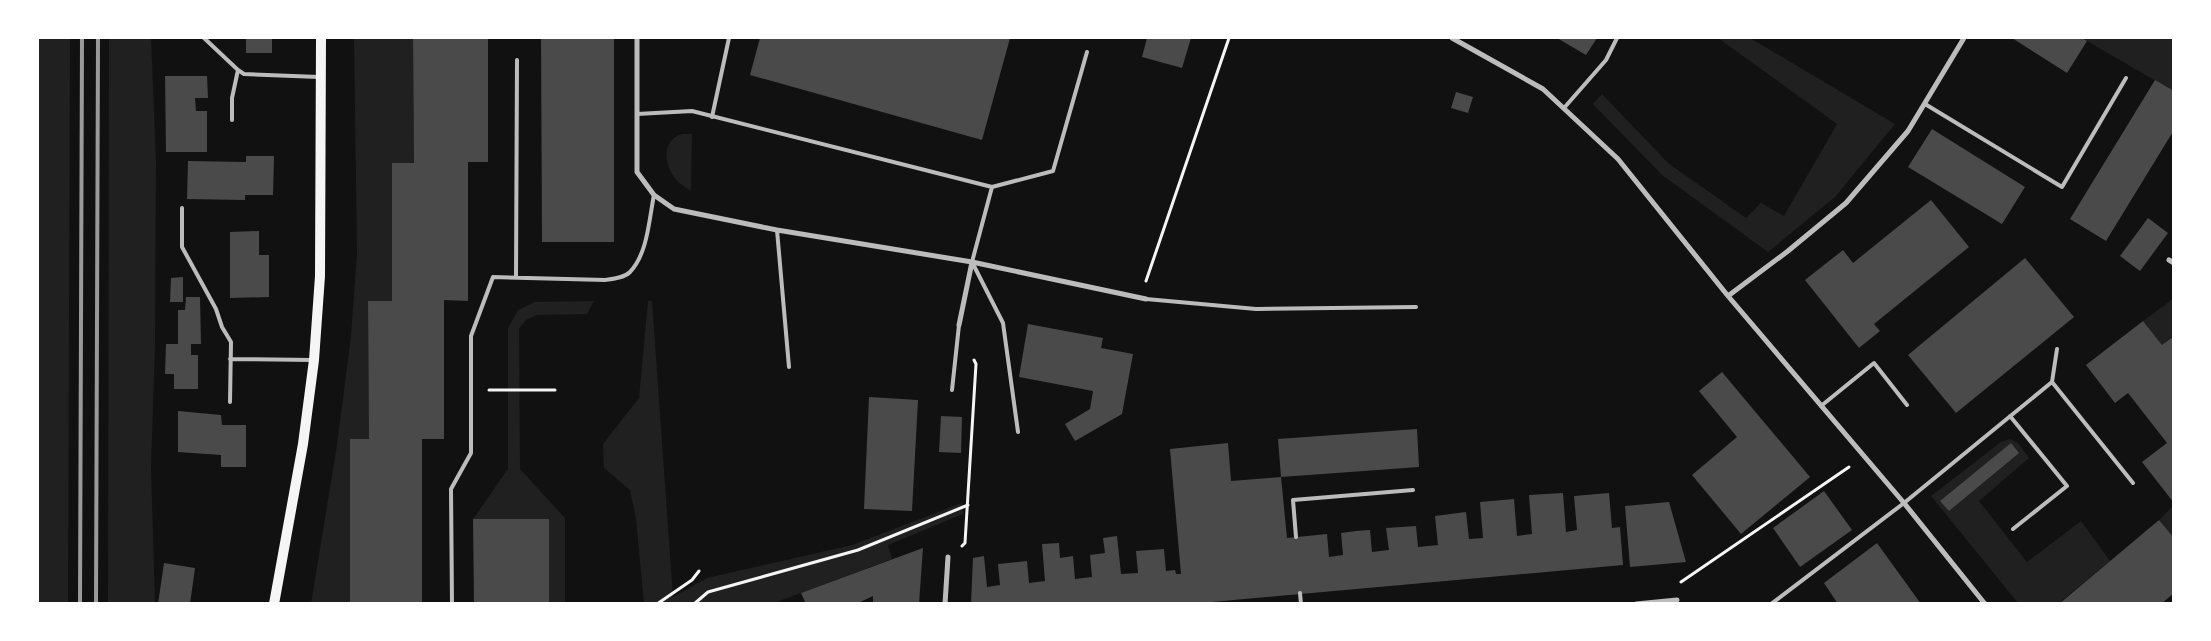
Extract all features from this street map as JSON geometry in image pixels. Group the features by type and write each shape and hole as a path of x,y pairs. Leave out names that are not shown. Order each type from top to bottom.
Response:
{"main road":[{"path":"274,604 303,444 314,360 320,276 320,38"}],"street":[{"path":"637,38 637,172 654,195 674,209 777,230 972,262 1146,299"},
{"path":"1452,38 1543,88 1618,160 1728,296 1904,503 1985,604"},
{"path":"1728,296 1846,204 1908,131 1964,38"},
{"path":"959,325 972,262"},
{"path":"945,604 948,558"},
{"path":"1636,604 1677,600"}],"lane":[{"path":"204,38 244,74 321,77"},
{"path":"712,117 729,38"},
{"path":"1564,108 1606,60 1617,38"},
{"path":"636,114 692,111 992,187 1052,171 1087,52"},
{"path":"516,277 517,60"},
{"path":"232,120 232,98 238,70"},
{"path":"1925,104 2062,187 2126,78"},
{"path":"992,187 972,262 1003,324 1018,432"},
{"path":"452,604 451,489 471,453 471,336 493,278 605,280 618,278 630,273 643,249 654,195"},
{"path":"182,208 182,247 216,309 222,326 231,342 230,402"},
{"path":"777,230 789,367"},
{"path":"1146,299 1256,309 1416,307"},
{"path":"952,390 959,325"},
{"path":"1771,604 1904,503 2052,382 2057,350"},
{"path":"230,359 314,360"},
{"path":"1821,406 1874,363 1907,405"},
{"path":"2052,382 2133,482"},
{"path":"2010,416 2066,486 2013,529"},
{"path":"1296,537 1293,500 1413,490"},
{"path":"1300,593 1301,604"}],"path":[{"path":"1140,298 1229,38"},
{"path":"948,558 965,543 976,364 959,325"},
{"path":"507,390 555,390"},
{"path":"1677,600 1676,586 1864,457"},
{"path":"694,604 708,592 858,550 968,505"},
{"path":"657,604 692,580 699,571"}],"shaded area":[{"path":"38,38 70,38 68,603 38,603"},
{"path":"109,38 151,38 156,161 155,344 151,468 155,603 108,603"},
{"path":"354,38 413,38 414,163 392,163 392,301 368,301 369,439 350,439 350,603 311,604 337,445 351,336 357,253"},
{"path":"1718,38 1750,38 1895,124 1835,197 1768,252 1662,175 1593,104 1602,94 1668,163 1746,218 1761,203 1784,216 1837,124"},
{"path":"2082,38 2173,38 2173,91"},
{"path":"682,134 692,134 691,191 675,178 668,166 666,155 672,140"},
{"path":"2173,299 2173,336 2162,345 2143,321"},
{"path":"594,301 587,314 537,315 526,320 519,329 520,469 565,518 565,603 549,603 549,519 473,519 508,469 508,328 518,310 535,302"},
{"path":"648,301 652,301 673,597 707,578 852,545 962,503 963,514 888,545 892,559 774,603 644,603 636,519 630,490 604,468 603,444 639,398"},
{"path":"2010,439 2018,443 2029,458 1979,501 2027,562 2081,521 2110,561 2059,603 2018,603 1931,496 2001,442"},
{"path":"2173,506 2173,538 2159,520"}],"building":[{"path":"246,38 272,38 272,53 246,53"},
{"path":"413,38 488,38 488,162 468,162 468,301 444,300 444,439 422,439 422,604 350,604 350,439 369,439 368,301 392,301 392,163 414,163"},
{"path":"541,38 614,38 614,242 542,242"},
{"path":"760,38 1010,38 982,140 750,75"},
{"path":"1147,38 1191,38 1182,68 1142,57"},
{"path":"1557,38 1597,38 1586,55"},
{"path":"2012,38 2082,38 2087,41 2067,73"},
{"path":"165,76 207,76 208,98 195,98 196,111 207,111 207,152 166,152"},
{"path":"2155,80 2174,91 2174,130 2106,241 2070,219"},
{"path":"1456,92 1473,97 1468,113 1451,108"},
{"path":"1932,129 2025,187 2002,224 1908,167"},
{"path":"246,156 274,156 273,195 245,195 245,200 187,199 188,161 246,162"},
{"path":"1931,200 1969,247 1874,324 1880,331 1859,348 1805,280 1843,250 1853,263"},
{"path":"2148,218 2168,233 2140,271 2120,256"},
{"path":"259,231 259,255 269,255 269,297 230,298 230,232"},
{"path":"2025,258 2074,317 1956,413 1908,355"},
{"path":"183,277 183,302 170,302 171,278"},
{"path":"186,297 200,297 201,344 191,344 191,355 198,355 198,389 174,389 174,374 165,374 166,344 178,344 178,310 185,310"},
{"path":"2143,321 2162,345 2174,336 2174,503 2142,462 2167,443 2128,393 2115,403 2086,365"},
{"path":"1028,324 1103,338 1101,348 1133,354 1122,414 1075,441 1065,424 1090,409 1093,391 1019,377"},
{"path":"1722,372 1810,477 1741,534 1692,475 1737,437 1699,391"},
{"path":"869,397 918,400 912,511 864,509"},
{"path":"178,411 221,415 222,425 246,425 246,467 221,467 221,455 178,452"},
{"path":"941,416 962,417 961,453 939,452"},
{"path":"1417,429 1419,467 1281,477 1278,439"},
{"path":"1228,443 1231,481 1281,477 1287,538 1327,534 1329,557 1343,555 1341,533 1356,531 1370,530 1372,552 1389,550 1386,528 1416,526 1418,547 1438,545 1435,516 1466,512 1469,539 1483,538 1480,502 1514,499 1517,536 1532,534 1529,495 1563,493 1566,532 1577,530 1574,496 1609,493 1612,528 1620,527 1623,565 1190,604 971,604 973,558 984,556 987,587 1000,585 998,564 1027,561 1029,583 1045,581 1042,544 1059,543 1060,558 1073,556 1075,579 1092,577 1090,555 1105,553 1103,538 1117,536 1121,574 1138,573 1136,551 1164,549 1166,571 1175,570 1176,574 1181,574 1170,449"},
{"path":"2011,443 2019,453 1949,511 1940,501"},
{"path":"1824,491 1852,530 1800,567 1773,528"},
{"path":"1669,502 1686,562 1630,567 1625,506"},
{"path":"473,519 549,519 549,604 474,604"},
{"path":"2159,520 2174,538 2174,593 2161,604 2059,604"},
{"path":"1877,543 1921,604 1838,604 1824,583"},
{"path":"923,548 919,604 873,604 873,596 856,604 806,604 801,593"},
{"path":"164,563 195,568 190,604 158,604"}],"railway":[{"path":"80,604 82,38"},
{"path":"96,604 98,38"}]}
